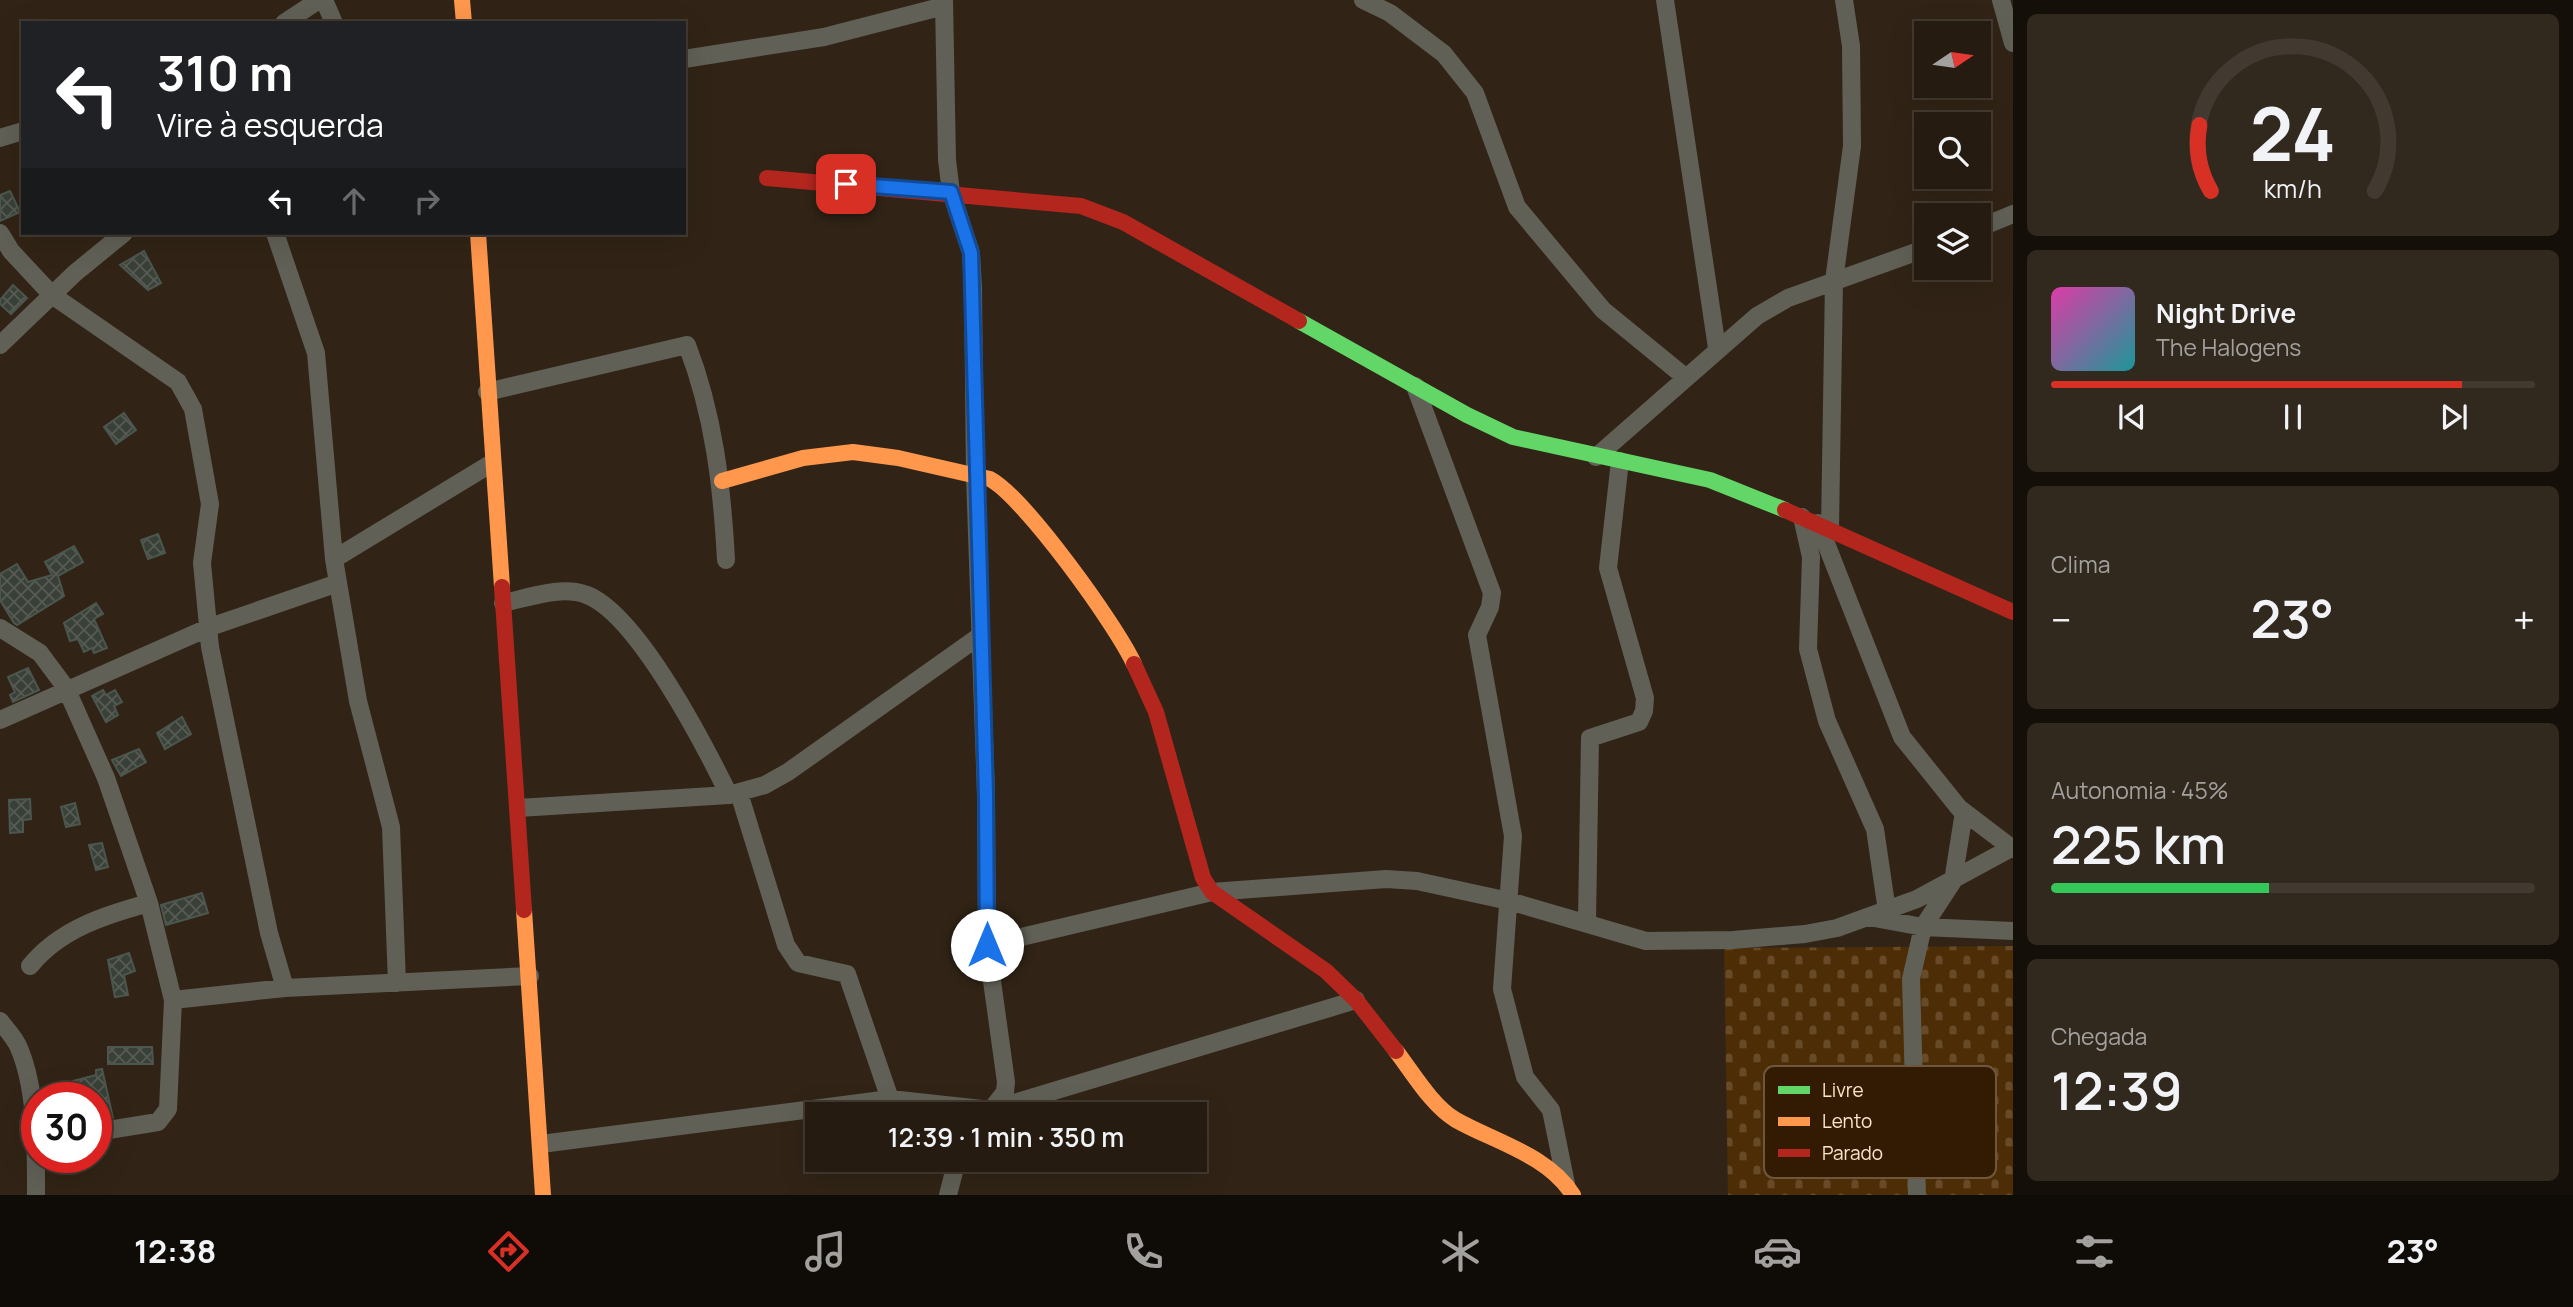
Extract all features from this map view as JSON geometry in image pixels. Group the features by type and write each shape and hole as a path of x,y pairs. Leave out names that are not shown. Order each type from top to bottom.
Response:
{"street":[{"path":"287,21 322,0 333,21"},
{"path":"462,0 464,21"},
{"path":"1363,0 1396,7 1444,54 1475,93 1517,207 1602,310 1685,377"},
{"path":"1665,0 1717,348"},
{"path":"1844,0 1851,46 1852,146 1834,281 1817,523 1811,557 1808,649 1827,720 1875,829 1886,911"},
{"path":"2001,0 2013,43"},
{"path":"686,59 824,37 944,3 947,160 951,192 971,253 987,945 1006,1082 1005,1092 997,1102"},
{"path":"0,138 21,132"},
{"path":"767,178 951,192 977,201 1066,203 1092,207 1124,222 1415,386 1513,437 1710,480 1817,523 2013,612"},
{"path":"1991,223 2013,214"},
{"path":"0,233 11,251 52,295 178,382 186,391 193,409 210,504 202,563 210,647 238,794 269,933 285,988"},
{"path":"0,345 52,295 122,235"},
{"path":"276,235 316,353 334,559 358,701 391,827 397,982"},
{"path":"478,235 543,1195"},
{"path":"1596,457 1717,348 1757,316 1788,298 1914,253"},
{"path":"487,392 687,345 712,428 722,481 726,561"},
{"path":"1415,386 1492,593 1490,607 1477,635 1513,836 1503,999 1525,1077 1551,1110 1570,1189"},
{"path":"722,481 797,460 850,452 873,453 993,479 1003,487 1061,556 1123,640 1156,712 1203,878 1212,892 1301,952 1356,1000 1433,1098 1454,1119 1511,1145 1570,1189"},
{"path":"1587,922 1590,738 1639,722 1644,711 1645,698 1608,568 1620,461"},
{"path":"334,559 492,463"},
{"path":"987,945 1212,892 1386,879 1417,881 1509,901 1659,942 1733,940 1805,933 1869,917 1953,881 2013,848 1964,812 1902,737 1817,523"},
{"path":"0,720 66,688 210,627 338,583"},
{"path":"503,603 558,592 586,595 604,606 645,649 734,794 786,946 797,962 810,967 840,970 847,975 890,1099"},
{"path":"0,628 40,653 66,688 106,778 149,903 173,1000 168,1109 158,1122 112,1129"},
{"path":"518,808 734,794 765,785 788,772 981,635"},
{"path":"1913,1066 1911,979 1923,927 1953,881 1964,812"},
{"path":"30,966 42,952 73,930 102,917 149,903"},
{"path":"1869,917 1923,927 2013,931"},
{"path":"173,1000 285,988 530,976"},
{"path":"1025,1102 1356,1000"},
{"path":"0,1021 19,1047 25,1082"},
{"path":"541,1144 890,1099 911,1102"},
{"path":"948,1195 954,1172"},
{"path":"36,1173 36,1195"}],"green space":[{"path":"2013,946 2013,1195 1728,1195 1724,948"}],"building":[{"path":"10,191 20,212 0,221 0,195"},
{"path":"144,251 161,283 148,290 120,265"},
{"path":"13,285 27,298 11,314 0,304 0,300"},
{"path":"124,413 136,430 116,444 104,427"},
{"path":"158,534 165,553 148,559 141,540"},
{"path":"74,546 83,562 58,576 64,596 17,625 14,623 0,600 0,574 17,564 28,582 52,575 45,562"},
{"path":"96,603 103,614 94,619 107,648 94,653 92,648 84,652 78,639 70,641 64,623"},
{"path":"28,668 39,690 13,702 10,695 15,692 8,677"},
{"path":"103,690 106,695 115,690 122,702 114,706 118,715 106,722 92,696"},
{"path":"182,717 191,734 165,749 157,733"},
{"path":"139,749 146,762 121,776 112,760"},
{"path":"30,799 31,819 23,820 23,832 10,833 9,800"},
{"path":"75,803 80,824 66,827 61,807"},
{"path":"102,843 108,867 96,870 89,845"},
{"path":"202,893 208,913 166,925 161,905"},
{"path":"129,953 135,971 124,975 128,995 115,997 108,960"},
{"path":"108,1047 152,1047 153,1064 108,1064"},
{"path":"102,1069 105,1082 73,1082 96,1075 96,1070"}],"traffic: fast":[{"path":"1299,321 1467,415 1513,437 1710,480 1785,510"}],"traffic: slow":[{"path":"462,0 464,21"},
{"path":"478,235 502,587"},
{"path":"722,481 803,458 853,452 898,458 990,479 1005,491 1046,535 1090,594 1134,664"},
{"path":"524,910 543,1195"},
{"path":"1396,1051 1431,1098 1447,1114 1535,1159 1562,1181 1573,1195"}],"traffic: jam":[{"path":"767,178 1081,206 1123,222 1299,321"},
{"path":"1785,510 2013,612"},
{"path":"502,587 524,910"},
{"path":"1134,664 1156,712 1203,878 1212,892 1326,971 1356,1000 1396,1051"}],"route":[{"path":"846,184 951,192 971,253 975,475 986,795 987,945"}]}
